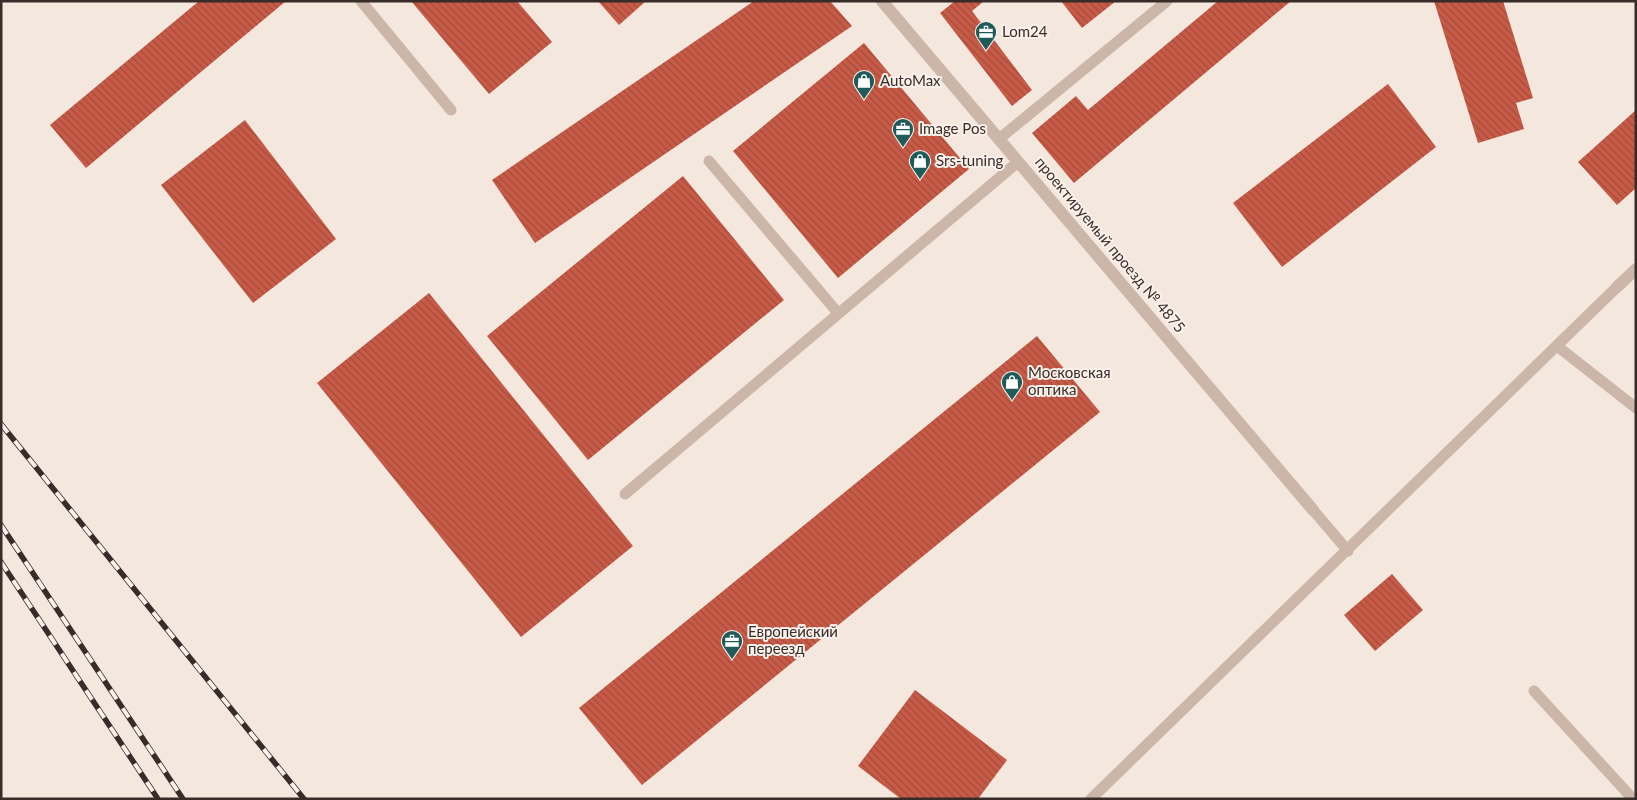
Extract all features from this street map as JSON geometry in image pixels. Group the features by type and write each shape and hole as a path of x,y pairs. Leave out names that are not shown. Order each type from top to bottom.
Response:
{"street":[{"name":"проектируемый проезд № 4875","path":"882,1 1313,510"},
{"path":"1618,287 1636,269"}],"lane":[{"path":"361,1 452,110"},
{"path":"999,140 1167,1"},
{"path":"709,161 838,313"},
{"path":"624,494 1018,162"},
{"path":"1091,799 1618,287"},
{"path":"1557,346 1636,408"},
{"path":"1313,510 1348,551"},
{"path":"1534,691 1633,799"}],"building":[{"path":"199,1 286,1 86,168 50,125"},
{"path":"411,1 517,1 552,42 489,94"},
{"path":"598,1 646,1 619,25"},
{"path":"754,1 830,1 852,26 535,243 492,180"},
{"name":"Lom24","path":"955,1 984,1 972,11 1032,90 1012,106 940,13"},
{"path":"1061,1 1116,1 1082,28"},
{"path":"1218,1 1291,1 1074,183 1032,133 1076,96 1088,110"},
{"path":"1434,1 1503,1 1533,98 1516,103 1524,129 1478,143"},
{"path":"864,43 969,169 838,278 733,151"},
{"path":"1388,84 1436,147 1282,267 1233,203"},
{"path":"1636,110 1636,188 1617,205 1578,162"},
{"path":"245,120 336,239 253,303 161,185"},
{"path":"683,176 784,300 588,460 487,336"},
{"path":"429,293 633,546 521,637 317,383"},
{"path":"1037,336 1100,412 642,785 579,708"},
{"path":"1392,574 1423,610 1375,651 1344,615"},
{"path":"915,690 1007,760 978,799 901,799 858,766"}],"railway":[{"path":"1,424 304,799"},
{"path":"1,525 183,799"},
{"path":"1,562 158,799"}],"place":[{"name":"Lom24","path":"986,51"},
{"name":"AutoMax","path":"864,100"},
{"name":"Image Pos","path":"903,148"},
{"name":"Srs-tuning","path":"920,180"},
{"name":"Московская оптика","path":"1012,401"},
{"name":"Европейский переезд","path":"732,660"}]}
